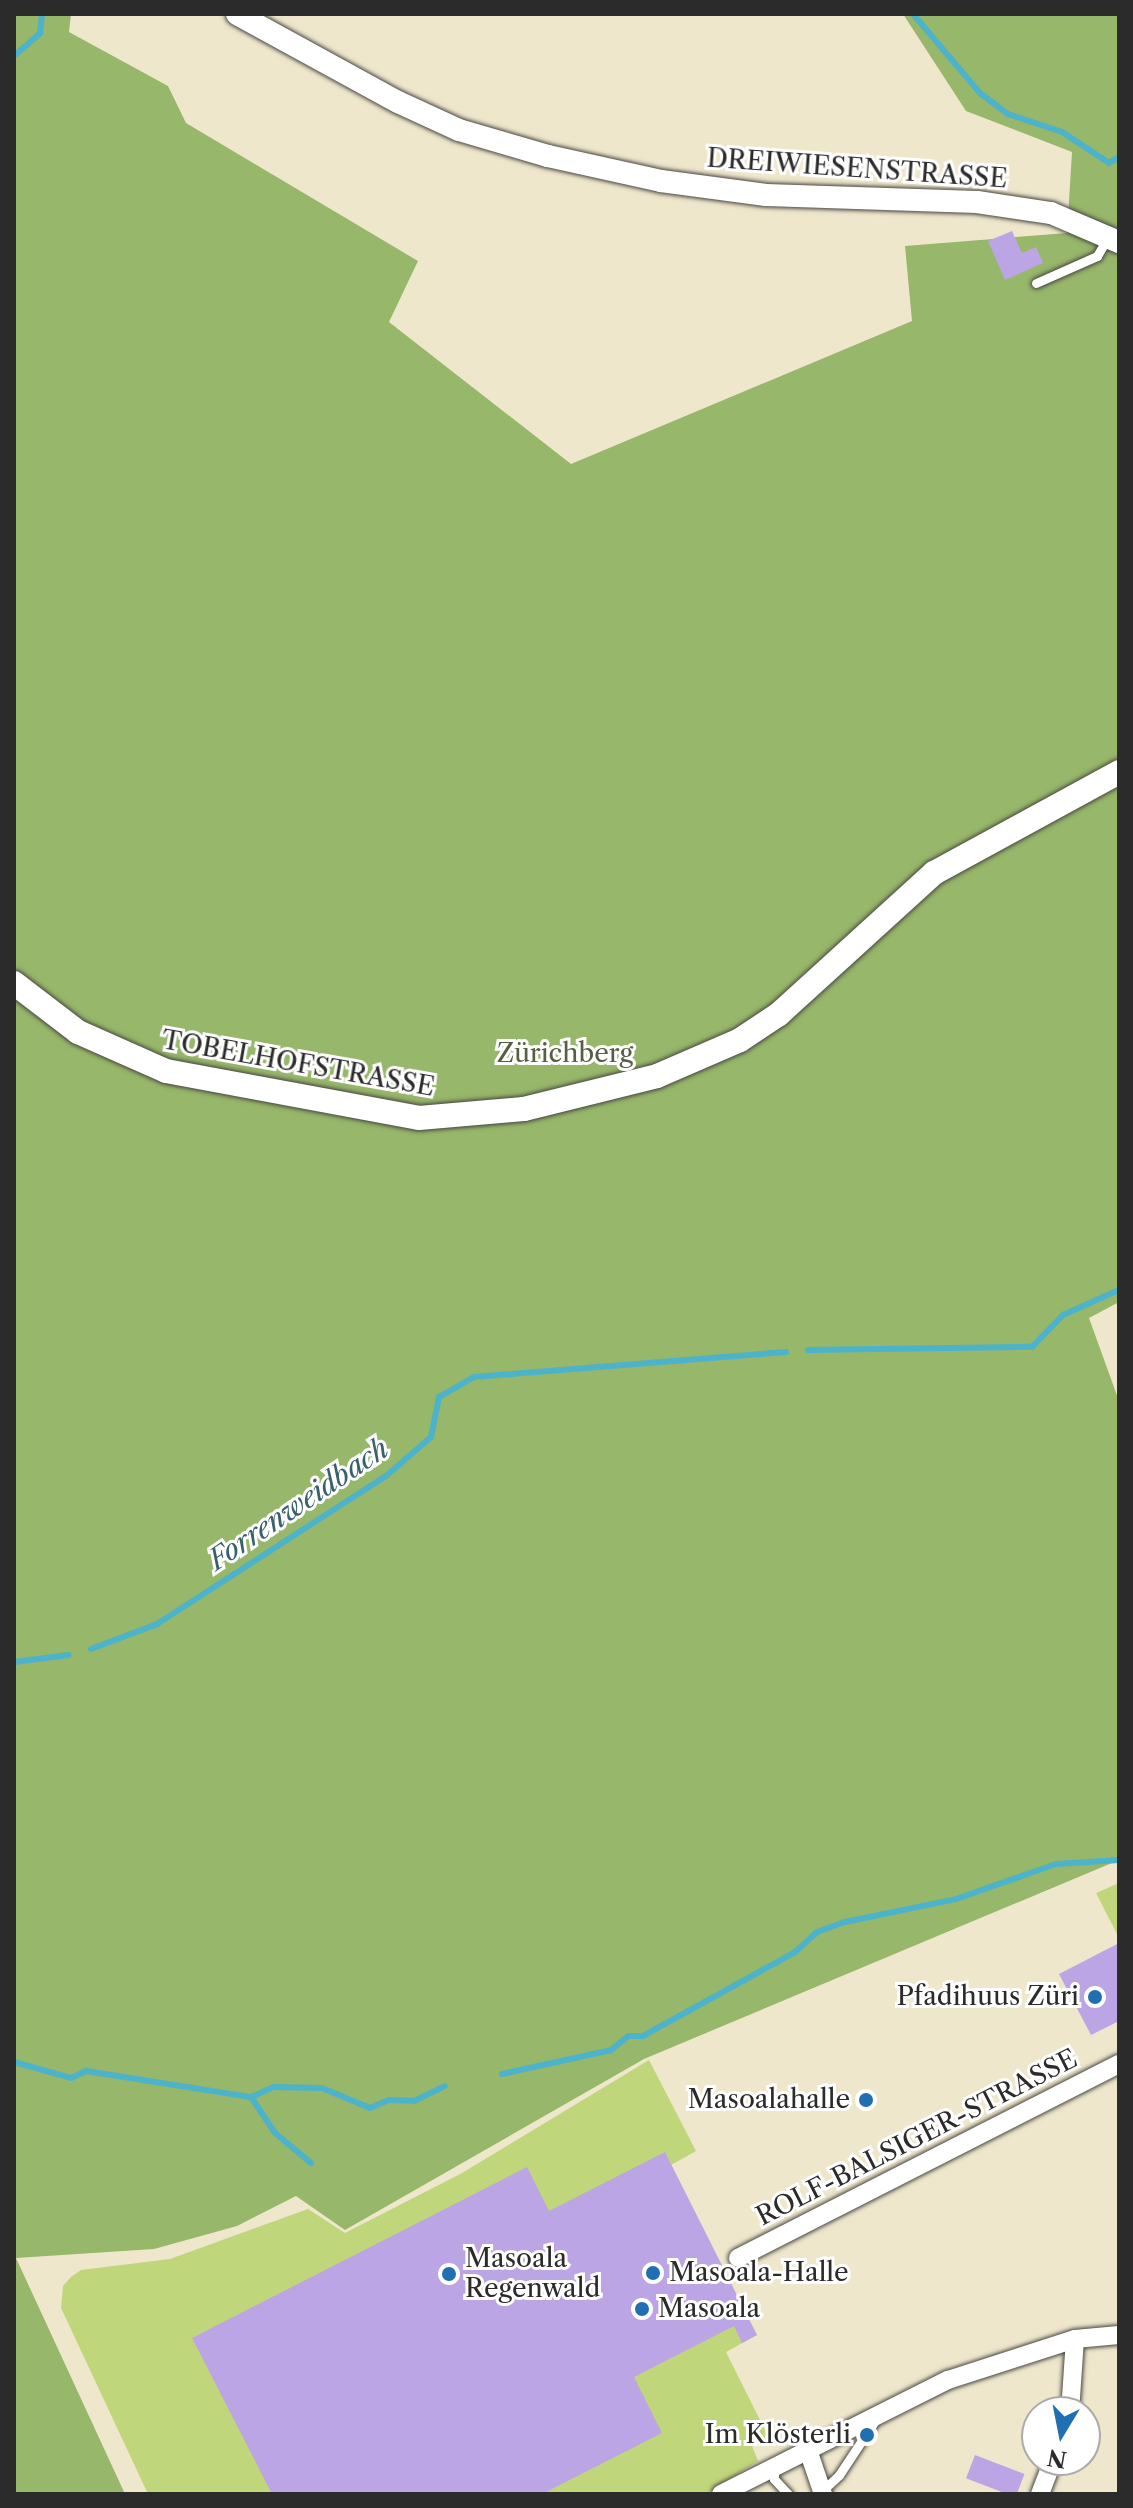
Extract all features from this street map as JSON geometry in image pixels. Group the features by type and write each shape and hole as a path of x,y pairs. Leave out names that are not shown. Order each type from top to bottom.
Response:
{"main road":[{"name":"TOBELHOFSTRASSE","path":"14,983 89,1039 166,1071 398,1116 439,1119 524,1109 657,1076 740,1040 789,1006 934,873 1119,772"}],"street":[{"name":"DREIWIESENSTRASSE","path":"237,14 410,108 459,130 548,156 661,181 766,195 977,202 1051,213 1113,239"},
{"name":"ROLF-BALSIGER-STRASSE","path":"738,2258 1119,2064"},
{"path":"721,2494 879,2412 1002,2358 1075,2339 1119,2335"},
{"path":"1071,2396 1075,2339"},
{"path":"807,2447 820,2493"}],"lane":[{"path":"1036,283 1097,256 1113,239"},
{"path":"820,2493 839,2475 879,2412"},
{"path":"774,2465 774,2479 788,2494"}],"green space":[{"name":"Zürichberg","path":"14,14 71,14 69,32 168,86 186,123 418,261 389,322 571,464 912,321 905,246 1067,233 1072,152 966,111 903,14 1119,14 1119,1302 1089,1318 1119,1401 1119,1860 644,2059 345,2230 296,2196 237,2226 154,2249 16,2258 125,2494 14,2494"},
{"path":"1119,1883 1119,1938 1096,1893"},
{"path":"649,2060 696,2151 671,2165 757,2335 726,2352 769,2438 752,2446 758,2461 705,2494 148,2494 61,2308 63,2286 71,2277 81,2270 170,2259 308,2209 345,2233 462,2173"}],"building":[{"path":"1012,231 1022,253 1036,247 1043,263 1005,280 988,241"},
{"name":"Pfadihuus Züri","path":"1119,1943 1119,2021 1091,2035 1059,1974"},
{"name":"Masoala Regenwald","path":"665,2152 757,2335 742,2343 734,2326 634,2377 662,2433 542,2494 272,2494 192,2338 527,2167 549,2211"},
{"path":"975,2455 1021,2473 1024,2476 1017,2494 1007,2494 966,2478"}],"waterway":[{"path":"14,56 40,33 42,14"},
{"path":"913,14 980,93 1008,114 1062,132 1109,163 1119,157"},
{"name":"Forrenweidbach","path":"808,1350 1032,1347 1063,1315 1119,1290"},
{"name":"Forrenweidbach","path":"91,1649 157,1624 386,1476 431,1437 439,1397 474,1377 786,1352"},
{"name":"Forrenweidbach","path":"14,1662 69,1655"},
{"path":"502,2074 611,2050 628,2036 643,2036 795,1952 817,1932 845,1922 956,1899 1056,1864 1119,1860"},
{"path":"14,2062 71,2078 86,2071 251,2097 273,2087 322,2088 370,2108 389,2100 414,2101 445,2086"},
{"path":"251,2097 275,2133 311,2163"}],"place":[{"name":"Pfadihuus Züri","path":"1095,1997"},
{"name":"Masoalahalle","path":"866,2100"},
{"name":"Masoala-Halle","path":"653,2273"},
{"name":"Masoala Regenwald","path":"449,2274"},
{"name":"Masoala","path":"642,2309"},
{"name":"Im Klösterli","path":"867,2435"}]}
